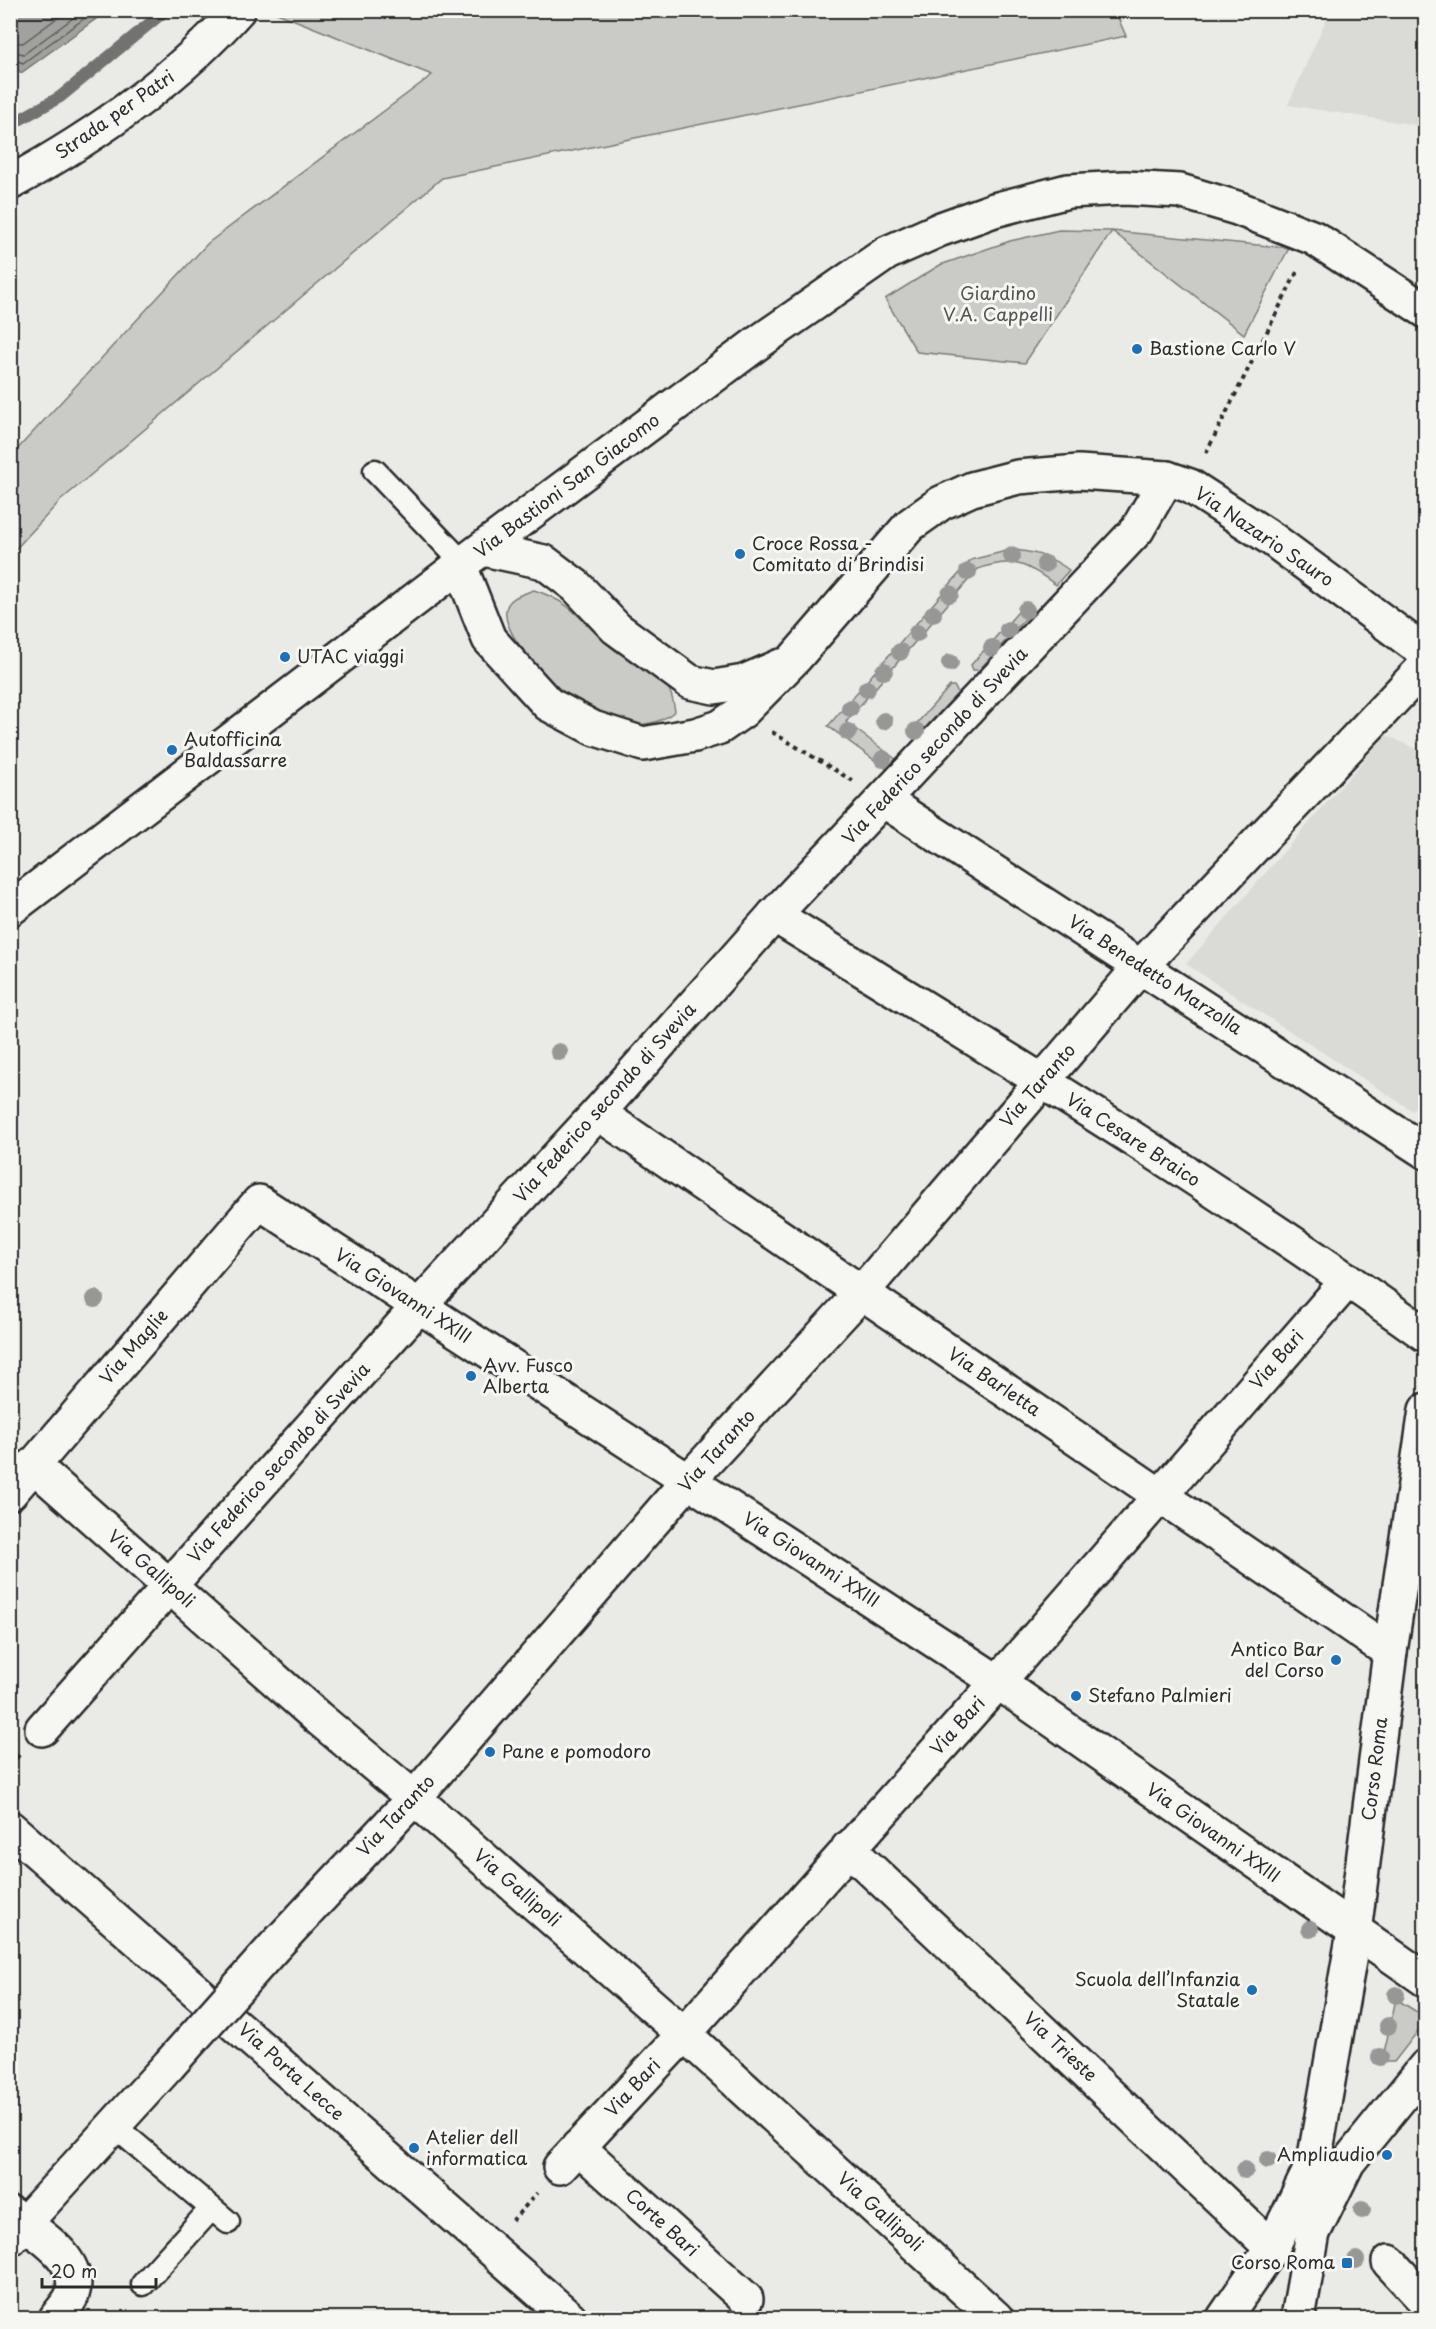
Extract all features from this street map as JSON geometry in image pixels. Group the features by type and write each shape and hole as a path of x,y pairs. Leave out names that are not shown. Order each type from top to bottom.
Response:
{"street":[{"name":"Strada per Patri","path":"10,183 117,118 176,73 238,10"},
{"name":"Via Bastioni San Giacomo","path":"10,909 469,559 759,342 886,253 941,229 994,210 1068,191 1125,188 1180,191 1237,208 1314,238 1425,311"},
{"name":"Via Nazario Sauro","path":"795,658 762,676 744,682 714,687 690,682 616,628 576,586 544,562 469,559 489,639 548,704 593,728 644,744 695,735 720,727 743,711 795,658 910,525 941,503 972,489 1018,477 1079,472 1179,482 1272,539 1425,653"},
{"name":"Via Federico secondo di Svevia","path":"42,1729 171,1587 419,1306 598,1113 774,915 1137,530 1179,482"},
{"name":"Via Taranto","path":"15,2225 114,2126 274,1947 414,1798 688,1481 862,1292 1141,966 1425,665"},
{"name":"Via Benedetto Marzolla","path":"883,800 1425,1152"},
{"name":"Via Cesare Braico","path":"774,915 1042,1080 1348,1280 1425,1335"},
{"name":"Via Barletta","path":"598,1113 1390,1652"},
{"name":"Via Giovanni XXIII","path":"259,1202 998,1682 1425,1980"},
{"name":"Via Maglie","path":"10,1493 259,1202"},
{"name":"Via Bari","path":"569,2157 684,2034 998,1682 1348,1280"},
{"name":"Corso Roma","path":"1224,2319 1272,2247 1314,2162 1354,1932 1390,1652 1425,1410"},
{"name":"Via Gallipoli","path":"33,1465 317,1717 414,1798 684,2034 996,2319"},
{"name":"Via Porta Lecce","path":"10,1828 570,2319"},
{"name":"Via Trieste","path":"848,1848 1272,2247"},
{"path":"1298,2319 1313,2233 1348,2162 1425,2066"},
{"name":"Corte Bari","path":"569,2157 746,2299"},
{"path":"15,2225 68,2259 73,2276 72,2295 56,2319"},
{"path":"1389,2262 1425,2302"}],"lane":[{"path":"375,471 469,559"},
{"path":"114,2126 219,2216 143,2284"}],"path":[{"path":"1179,482 1314,238"},
{"path":"772,731 883,800"},
{"path":"510,2222 569,2157"}],"shaded area":[{"path":"1330,11 1425,11 1425,128 1288,105"},
{"path":"1386,735 1425,753 1426,1090 1413,1111 1186,964"}],"green space":[{"path":"272,11 1115,11 1126,36 442,178 60,501 11,554 11,456 208,243 432,75"},
{"name":"Giardino V.A. Cappelli","path":"1059,230 1112,231 1025,363 917,352 885,299 940,265 1010,241"},
{"path":"1112,231 1289,248 1244,334"},
{"path":"1010,550 1041,555 1069,570 1056,585 1019,564 1001,563 978,569 846,722 897,760 888,770 828,726 971,560"},
{"path":"534,590 560,601 612,648 663,681 670,691 675,711 651,723 633,725 614,723 593,714 560,689 528,656 515,639 508,624 506,610 510,602"},
{"path":"1026,603 1029,603 1033,610 979,670 973,670 971,665"},
{"path":"950,686 954,686 958,693 919,735 913,736 911,730"},
{"path":"1396,1999 1425,2017 1425,2022 1394,2062 1384,2062 1383,2057"}],"water":[{"path":"10,11 107,11 21,73 11,62"}],"waterway":[{"path":"10,125 60,97 166,10"}],"place":[{"name":"Bastione Carlo V","path":"1137,349"},
{"name":"Croce Rossa - Comitato di Brindisi","path":"740,554"},
{"name":"UTAC viaggi","path":"285,657"},
{"name":"Autofficina Baldassarre","path":"172,750"},
{"name":"Avv. Fusco Alberta","path":"471,1376"},
{"name":"Antico Bar del Corso","path":"1336,1660"},
{"name":"Stefano Palmieri","path":"1076,1696"},
{"name":"Pane e pomodoro","path":"490,1752"},
{"name":"Scuola dell’Infanzia Statale","path":"1252,1990"},
{"name":"Atelier dell informatica","path":"414,2148"},
{"name":"Ampliaudio","path":"1387,2155"},
{"name":"Corso Roma","path":"1347,2263"}]}
